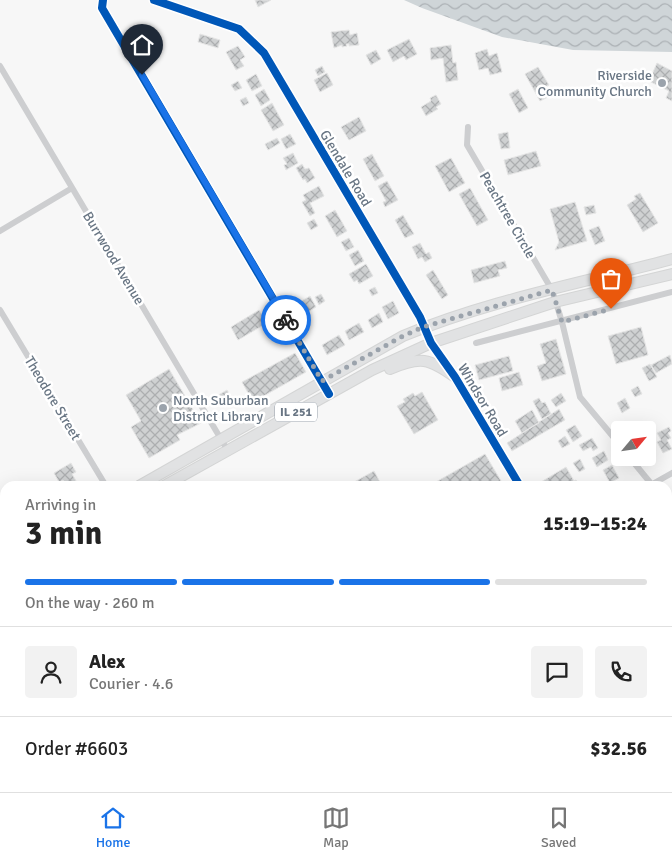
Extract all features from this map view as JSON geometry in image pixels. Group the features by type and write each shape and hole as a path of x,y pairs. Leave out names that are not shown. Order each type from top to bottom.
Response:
{"main road":[{"name":"IL 251","path":"148,481 322,381 423,327 552,290 671,260"},
{"name":"IL 251","path":"173,481 372,370 431,343 555,302 672,273"},
{"path":"372,370 390,369 418,360 436,363 455,378"}],"street":[{"path":"103,0 102,8 329,394"},
{"name":"Glendale Road","path":"154,0 239,29 264,53 420,317 423,327"},
{"name":"Burrwood Avenue","path":"0,66 228,451"},
{"name":"Peachtree Circle","path":"468,127 467,145 552,290 562,322 580,397 611,435"},
{"path":"0,231 72,188"},
{"path":"671,260 672,273"},
{"path":"476,343 672,292"},
{"name":"Theodore Street","path":"0,310 103,481"},
{"name":"Windsor Road","path":"423,327 431,343 455,378 517,481"},
{"path":"636,466 647,481"},
{"path":"658,481 672,472"}],"water":[{"path":"404,0 672,0 672,52 573,50 502,37"}],"building":[{"path":"255,0 271,0 258,7"},
{"path":"349,30 350,35 357,33 359,45 349,46 349,44 346,44 347,46 342,47 342,45 334,48 331,32"},
{"path":"200,34 220,40 218,48 198,42"},
{"path":"409,39 417,54 406,60 404,56 393,62 387,50"},
{"path":"451,45 453,63 456,62 458,80 446,82 443,58 431,60 430,48"},
{"path":"238,46 245,57 240,60 244,66 236,70 226,52"},
{"path":"487,49 489,56 497,53 502,72 490,75 488,68 479,70 475,53"},
{"path":"376,50 381,59 371,65 366,55"},
{"name":"Riverside Community Church","path":"657,63 672,71 672,101 666,98 669,91 649,81"},
{"path":"322,66 325,72 318,76 315,70"},
{"path":"538,67 549,85 545,87 550,96 540,101 525,74"},
{"path":"327,73 333,85 320,92 314,80"},
{"path":"256,74 262,86 252,91 246,80"},
{"path":"238,81 242,88 235,91 231,85"},
{"path":"264,89 270,100 261,106 255,95"},
{"path":"518,89 528,108 519,113 509,94"},
{"path":"436,95 441,104 436,107 438,109 426,116 421,107 431,101 430,98"},
{"path":"246,97 249,103 243,106 240,100"},
{"path":"272,103 284,125 273,131 261,110"},
{"path":"359,117 366,131 349,140 341,127"},
{"path":"508,132 510,148 501,149 498,134"},
{"path":"290,134 296,144 286,149 281,139"},
{"path":"277,138 280,143 268,150 265,144"},
{"path":"536,151 541,166 508,175 504,160"},
{"path":"293,153 298,163 286,170 284,165 287,164 283,158"},
{"path":"372,154 384,176 375,181 363,159"},
{"path":"451,158 465,183 449,192 435,166"},
{"path":"302,164 305,169 309,168 315,178 307,183 296,168"},
{"path":"387,181 398,200 385,207 383,202 386,201 378,186"},
{"path":"319,186 324,196 310,203 315,213 310,216 302,202 306,200 303,195"},
{"path":"470,188 488,220 477,226 459,194"},
{"path":"640,193 658,223 643,232 627,205 636,199 634,196"},
{"path":"575,202 587,241 555,250 559,242 550,209"},
{"path":"594,205 596,213 586,215 584,207"},
{"path":"335,210 347,231 337,237 325,216"},
{"path":"403,215 414,234 405,238 395,220"},
{"path":"314,219 318,226 311,230 307,223"},
{"path":"599,226 605,241 595,245 589,230"},
{"path":"349,238 354,247 346,251 341,242"},
{"path":"420,243 426,254 429,252 432,258 425,262 422,257 418,259 412,247"},
{"path":"358,250 364,261 355,266 349,255"},
{"path":"505,261 507,268 498,270 500,276 474,283 471,270"},
{"path":"366,264 373,276 359,284 357,280 354,282 349,274"},
{"path":"433,270 448,295 442,299 426,275"},
{"path":"375,287 378,293 372,296 369,290"},
{"path":"321,294 325,301 319,305 315,297"},
{"path":"310,296 316,307 306,313 300,302"},
{"path":"393,301 399,313 388,319 382,307"},
{"path":"259,310 267,323 238,340 231,327"},
{"path":"379,313 383,322 372,328 368,320"},
{"path":"359,323 364,332 349,340 345,331"},
{"path":"641,327 648,355 616,364 608,336"},
{"path":"339,335 345,345 327,355 322,345"},
{"path":"556,339 566,374 542,381 537,366 546,363 540,344"},
{"path":"295,353 306,372 253,402 242,382"},
{"path":"670,355 672,364 656,373 651,365"},
{"path":"509,356 513,371 479,380 475,365"},
{"path":"650,364 657,377 649,381 642,368"},
{"name":"North Suburban District Library","path":"169,369 201,423 177,435 180,440 149,458 131,427 141,421 126,395"},
{"path":"519,372 523,385 502,391 499,378"},
{"path":"638,386 642,394 635,397 631,390"},
{"path":"227,390 231,401 221,407 215,397"},
{"path":"422,392 438,420 414,434 397,406 405,402 403,399 413,393 415,396"},
{"path":"561,393 566,401 556,407 551,400"},
{"path":"539,398 542,403 545,402 551,414 542,419 533,401"},
{"path":"625,398 630,408 622,413 617,403"},
{"path":"559,409 565,420 512,451 507,443"},
{"path":"532,410 539,423 522,433 515,421"},
{"path":"575,425 582,436 573,442 566,430"},
{"path":"669,427 671,431 668,433 671,438 667,440 672,449 663,453 657,442 661,440 657,433"},
{"path":"565,436 570,444 562,448 558,441"},
{"path":"592,438 598,448 593,451 591,447 583,451 579,445"},
{"path":"604,451 608,460 597,467 592,458"},
{"path":"485,454 501,481 438,481"},
{"path":"580,459 585,469 579,472 573,463"},
{"path":"71,463 76,472 72,474 76,481 58,481 54,473"},
{"path":"611,466 619,478 609,481 603,470"},
{"path":"566,467 574,481 543,481"},
{"path":"374,471 379,481 356,481"}],"cycle path":[{"path":"103,0 102,8 329,394"},
{"path":"154,0 239,29 264,53 420,317 431,343 455,377 517,481"}],"way so far":[{"path":"286,320 322,381 423,327 552,290 562,322 611,309"}],"place":[{"name":"Riverside Community Church","path":"662,83"},
{"name":"North Suburban District Library","path":"163,408"}],"route":[{"path":"142,75 286,320"}]}
